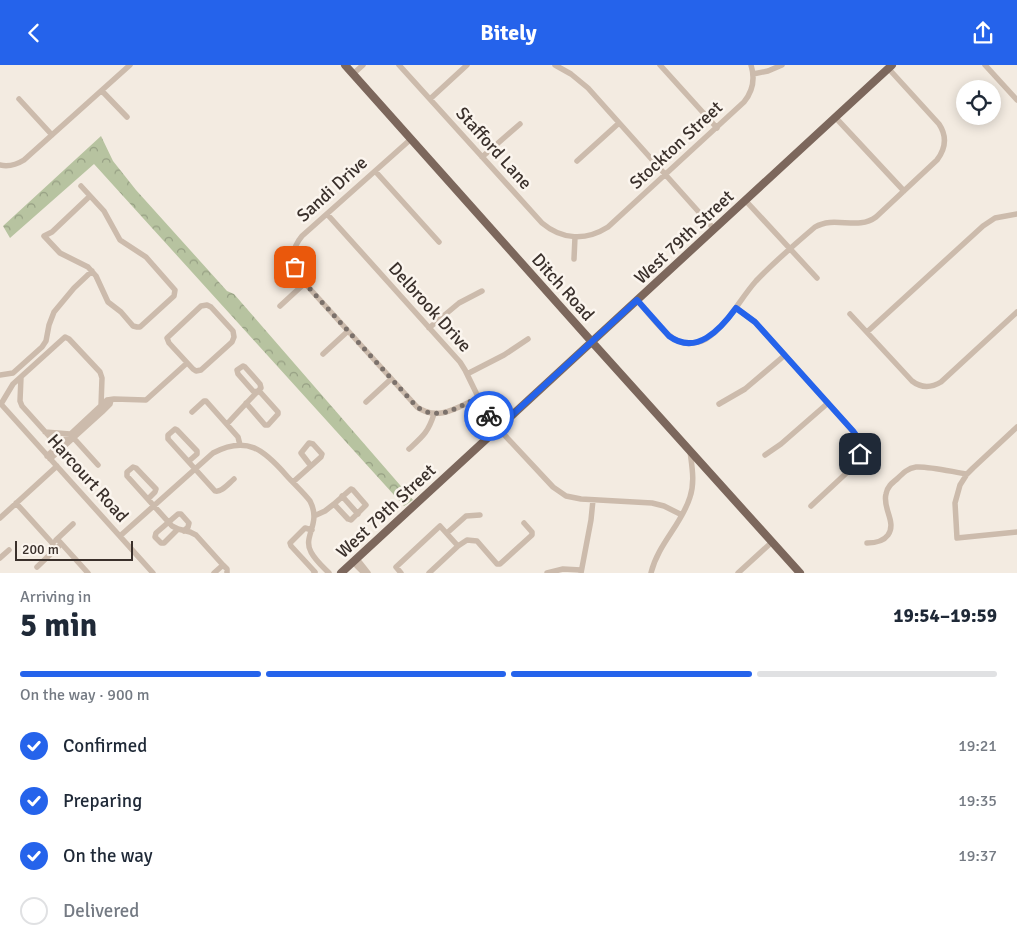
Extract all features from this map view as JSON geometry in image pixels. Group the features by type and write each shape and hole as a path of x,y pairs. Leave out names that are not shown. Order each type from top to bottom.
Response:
{"main road":[{"name":"Ditch Road","path":"345,65 800,573"},
{"name":"West 79th Street","path":"341,573 890,67"}],"street":[{"path":"3,166 17,164 24,160 130,65"},
{"path":"353,74 363,65"},
{"name":"Stafford Lane","path":"399,65 544,225 558,233 575,237"},
{"path":"430,99 467,65"},
{"path":"555,65 581,82 714,229"},
{"path":"660,65 717,128"},
{"path":"751,65 753,74 768,71 782,65"},
{"path":"986,65 1017,100"},
{"path":"637,300 667,334 678,341 692,343 706,339 726,321 757,281 815,227 832,221 860,223 873,220 938,160 945,143 945,137 940,125 890,67"},
{"name":"Stockton Street","path":"575,237 593,235 608,227 717,128 748,97 753,85 753,74"},
{"path":"102,91 127,117"},
{"path":"19,99 52,135"},
{"path":"835,117 904,191"},
{"path":"577,161 619,123"},
{"path":"482,157 520,124"},
{"name":"Sandi Drive","path":"305,283 296,271 293,256 297,243 302,236 411,139"},
{"path":"375,171 439,242"},
{"path":"81,186 106,213 120,240 146,257 174,288 174,296 141,326 134,326 108,302 96,277 86,265 60,253 44,236 52,232 90,197"},
{"path":"745,200 817,278"},
{"name":"Delbrook Drive","path":"327,214 460,362 488,414 555,489 574,498 652,503 668,507 682,515"},
{"path":"867,332 983,226 995,218 1017,214"},
{"path":"574,259 575,237"},
{"path":"0,375 13,373 42,347 46,341 54,312 74,288 92,271"},
{"path":"280,305 305,283 417,407 425,412 442,414 478,398"},
{"path":"429,328 459,303 482,291"},
{"path":"201,306 209,306 233,331 234,339 200,371 194,371 187,363 169,343 167,338 201,306"},
{"path":"736,308 755,322 857,436 860,447 858,460 852,468 811,506"},
{"path":"850,314 912,381 927,387 941,382 1017,312"},
{"path":"323,354 348,331"},
{"path":"0,403 21,377 66,337 100,372 102,378 101,406"},
{"path":"467,374 504,355 528,339"},
{"path":"719,404 745,389 785,355"},
{"path":"49,458 107,401 114,399 146,400 187,363"},
{"path":"21,377 20,401 22,405 58,445"},
{"path":"366,402 391,379"},
{"path":"227,424 255,391 261,393 278,412 278,416 268,425 265,425 246,403"},
{"path":"49,458 58,445 72,436 110,404 111,400"},
{"path":"192,412 206,401 239,437 240,445"},
{"name":"Harcourt Road","path":"0,403 153,573"},
{"path":"765,455 783,443 828,403"},
{"path":"409,449 426,433 431,425 434,414"},
{"path":"1017,427 966,474 960,485 955,503 957,538 1017,532"},
{"path":"189,461 197,454 197,451 175,429 168,435 168,439 216,491 220,491 234,479"},
{"path":"45,432 72,436 98,465"},
{"path":"120,536 210,455 228,446 240,445 256,448 266,453 310,501 314,516 308,540 310,551 329,573"},
{"path":"651,573 658,554 682,515 692,489 693,478 690,451"},
{"path":"0,518 56,466"},
{"path":"293,483 312,466"},
{"path":"148,499 155,492 155,489 136,467 132,467 126,475 168,522 181,530 196,535 227,569 227,573"},
{"path":"867,543 882,541 890,531 891,522 886,502 886,492 890,485 906,470 918,467 966,474"},
{"path":"314,516 325,511 350,489 353,489 366,506 352,520 348,520 334,504"},
{"path":"342,496 358,514"},
{"path":"547,573 563,569 581,571 589,533 593,500"},
{"path":"16,503 88,573"},
{"path":"177,514 181,514 189,524 188,527 181,530 164,543 160,542 155,535 177,514"},
{"path":"447,533 466,515 480,515"},
{"path":"429,573 467,540 476,541 500,564 532,535 532,532 524,523"},
{"path":"37,567 74,524"},
{"path":"402,573 396,567 440,526 458,546"},
{"path":"312,530 305,528 290,543 314,573"},
{"path":"738,573 772,541"},
{"path":"0,558 9,550"},
{"path":"355,560 364,573"},
{"path":"355,560 368,573"},
{"path":"214,573 223,565"}],"green space":[{"path":"101,136 113,161 136,190 227,291 234,294 413,500 404,506 94,164 10,238 3,226"}],"way so far":[{"path":"295,267 301,279 414,405 428,413 442,414 478,398 489,416"}],"route":[{"path":"489,416 499,427 637,300 669,336 675,340 687,343 700,342 706,339 726,321 736,308 755,322 853,431 859,441 860,454"}]}
